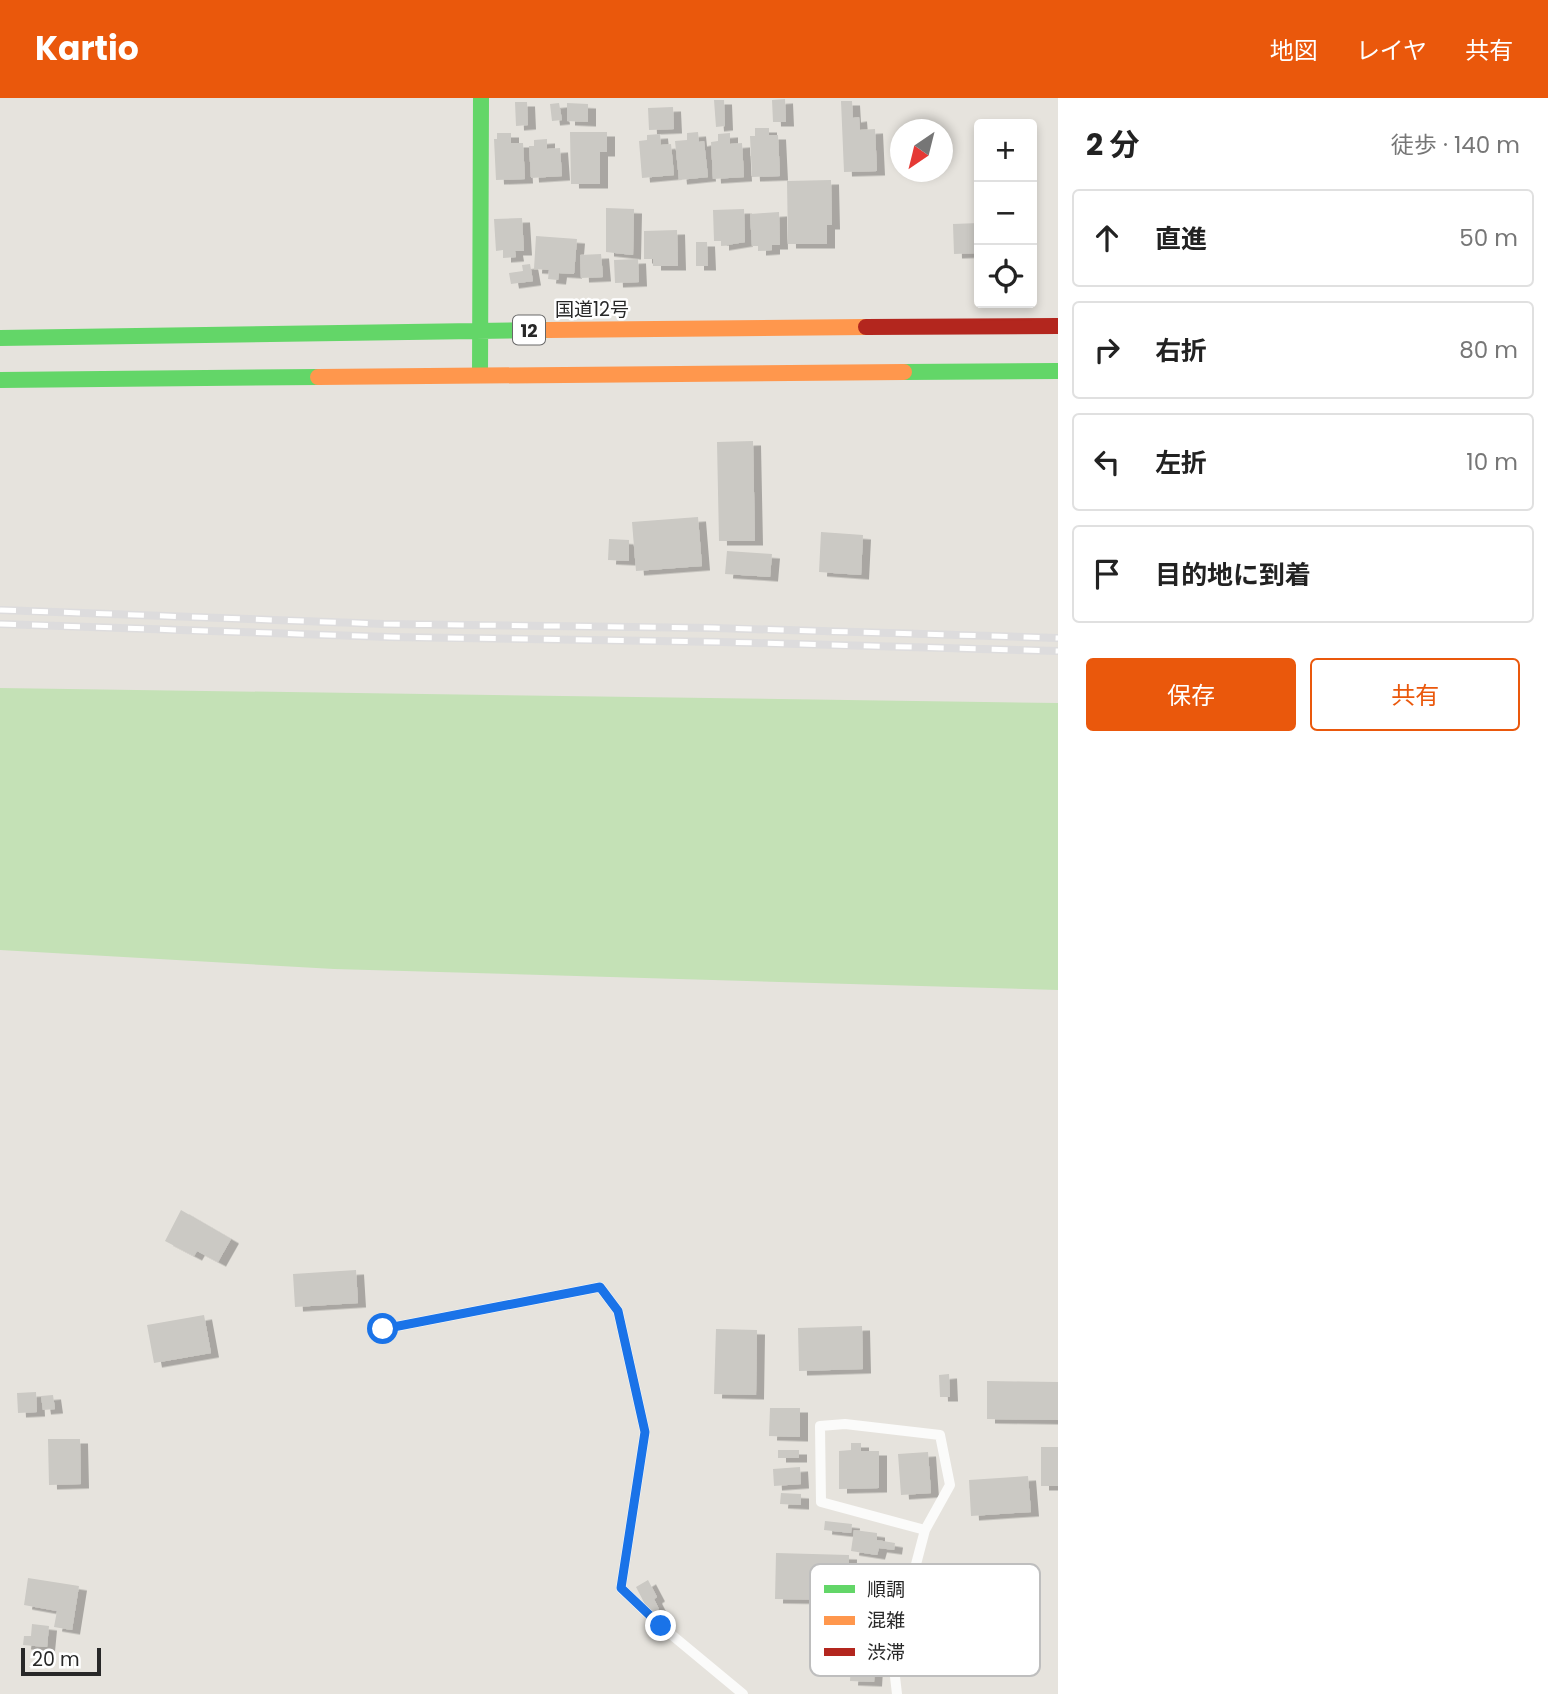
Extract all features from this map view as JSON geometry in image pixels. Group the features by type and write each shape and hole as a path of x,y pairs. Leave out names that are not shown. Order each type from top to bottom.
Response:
{"main road":[{"path":"481,98 481,375"},
{"name":"国道12号","path":"0,338 480,330 1058,326"},
{"path":"0,380 1058,371"}],"lane":[{"path":"383,1329 600,1287 618,1311 645,1432 621,1588 661,1626 743,1694"},
{"path":"916,1564 925,1530 950,1485 940,1435 845,1424 820,1426 821,1502 925,1530"},
{"path":"895,1676 897,1694"}],"green space":[{"path":"0,688 1058,703 1058,990 334,969 0,950"}],"building":[{"path":"785,99 786,122 773,122 772,100"},
{"path":"714,100 724,100 725,126 716,127"},
{"path":"841,101 852,101 853,118 859,117 860,130 875,129 877,171 844,172"},
{"path":"515,102 527,102 528,125 516,126"},
{"path":"559,103 562,120 552,121 550,104"},
{"path":"567,103 588,104 588,122 567,121"},
{"path":"673,107 674,129 649,130 648,108"},
{"path":"755,128 769,128 769,135 778,135 780,176 752,177 750,136 755,136"},
{"path":"570,132 607,132 607,152 600,152 600,184 571,184"},
{"path":"698,132 699,142 704,141 708,177 679,180 675,141 687,140 687,133"},
{"path":"497,133 511,133 511,143 523,143 525,179 496,180 494,139 497,139"},
{"path":"730,133 730,144 742,143 744,177 713,179 711,142 718,141 718,134"},
{"path":"660,134 661,145 671,144 674,175 642,178 639,141 647,140 647,135"},
{"path":"547,139 547,149 560,148 562,176 531,178 529,146 534,146 534,140"},
{"path":"831,180 832,225 827,225 827,244 788,244 787,181"},
{"path":"606,208 634,209 633,255 606,252"},
{"path":"744,209 745,242 721,246 721,241 714,241 713,210"},
{"path":"779,212 780,245 772,245 772,250 758,251 758,246 752,246 750,214"},
{"path":"522,218 524,251 515,251 516,257 503,258 503,250 496,251 494,219"},
{"path":"974,223 974,253 954,254 953,224"},
{"path":"677,230 678,266 653,266 653,259 644,259 644,231"},
{"path":"536,236 577,239 574,274 559,273 558,280 548,279 549,270 534,269"},
{"path":"696,242 707,242 708,266 696,266"},
{"path":"601,254 603,277 581,278 580,255"},
{"path":"638,259 639,282 615,283 614,260"},
{"path":"530,264 533,281 511,284 509,273 523,271 522,265"},
{"path":"753,441 755,541 719,541 717,442"},
{"path":"698,517 702,566 636,571 632,522"},
{"path":"821,532 863,535 861,575 819,572"},
{"path":"609,539 629,540 629,561 608,560"},
{"path":"727,551 772,554 770,577 725,574"},
{"path":"181,1210 231,1239 218,1262 197,1251 194,1256 165,1241"},
{"path":"356,1270 358,1303 295,1307 293,1274"},
{"path":"204,1315 211,1353 154,1363 147,1325"},
{"path":"862,1326 863,1369 799,1371 798,1328"},
{"path":"716,1329 757,1330 756,1395 714,1394"},
{"path":"949,1374 950,1397 940,1397 939,1375"},
{"path":"987,1381 1058,1382 1058,1420 987,1419"},
{"path":"36,1392 37,1412 18,1413 17,1393"},
{"path":"53,1395 55,1409 43,1410 41,1396"},
{"path":"770,1408 800,1408 800,1437 769,1436"},
{"path":"48,1439 80,1439 81,1484 49,1485"},
{"path":"851,1443 861,1443 861,1451 879,1451 879,1488 839,1489 839,1451 851,1450"},
{"path":"1041,1447 1058,1447 1058,1486 1041,1486"},
{"path":"778,1450 799,1450 799,1458 778,1458"},
{"path":"928,1452 931,1493 901,1495 898,1454"},
{"path":"800,1467 801,1484 774,1486 773,1469"},
{"path":"1028,1476 1031,1512 971,1516 969,1480"},
{"path":"781,1493 801,1494 801,1505 780,1504"},
{"path":"825,1521 852,1524 851,1533 824,1530"},
{"path":"854,1530 877,1533 877,1540 895,1543 894,1550 879,1548 877,1555 851,1551"},
{"path":"776,1553 849,1555 849,1564 810,1564 810,1599 775,1599"},
{"path":"28,1578 79,1586 72,1630 54,1627 57,1611 24,1605"},
{"path":"648,1580 657,1597 654,1599 659,1609 650,1614 636,1587"},
{"path":"32,1624 49,1626 47,1647 23,1645 24,1636 31,1636"},
{"path":"850,1676 874,1676 874,1682 850,1681"}],"railway":[{"path":"0,610 384,624 715,628 1058,638"},
{"path":"0,624 389,637 1058,651"}],"traffic: fast":[{"path":"480,375 481,98"},
{"path":"0,338 548,330"},
{"path":"904,372 1058,371"},
{"path":"0,380 318,377"}],"traffic: slow":[{"path":"548,330 866,327"},
{"path":"318,377 904,372"}],"traffic: jam":[{"path":"866,327 1058,326"}],"route":[{"path":"383,1329 600,1287 618,1311 645,1432 621,1588 661,1626"}]}
